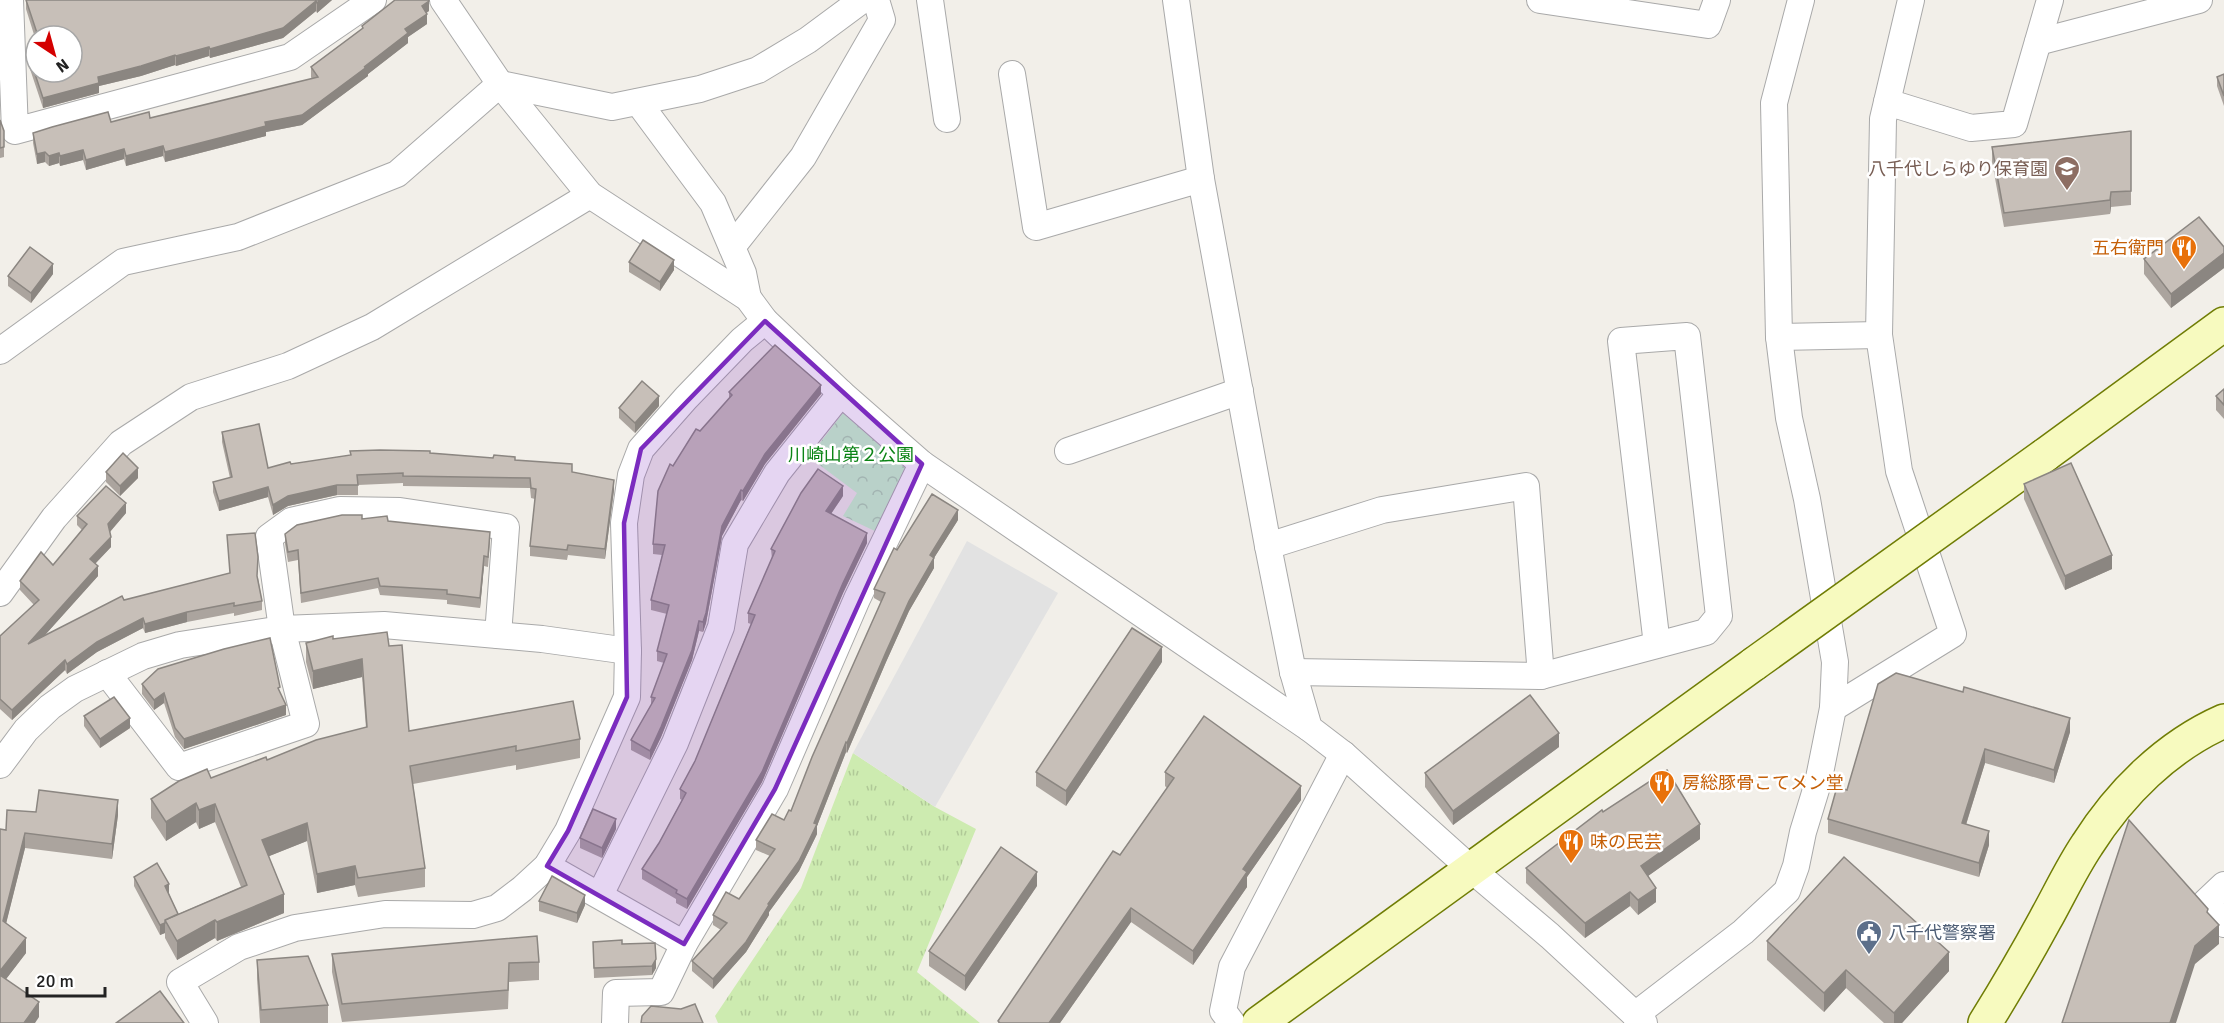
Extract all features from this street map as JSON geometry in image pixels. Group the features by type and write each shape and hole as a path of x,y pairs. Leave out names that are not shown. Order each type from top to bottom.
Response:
{"street":[{"path":"10,0 15,131 290,57 373,0"},
{"path":"443,0 500,84 590,195 748,298 765,321 841,393 922,464 1309,728 1343,754 1471,869 1551,936 1640,1019 1743,932 1787,891 1818,783 1833,708 1835,662 1807,499 1789,418 1779,337 1773,103 1801,0"},
{"path":"500,84 612,107 700,89 758,70 808,40 862,0"},
{"path":"732,248 803,157 882,20 876,0"},
{"path":"930,0 946,119"},
{"path":"1176,0 1202,179 1268,546 1293,672 1309,728"},
{"path":"1540,0 1708,24 1717,0"},
{"path":"1833,708 1953,634 1899,471 1879,335 1883,119 1911,0"},
{"path":"1887,102 1971,128 2014,124 2050,0"},
{"path":"2038,42 2199,0"},
{"path":"1012,74 1036,227 1202,179"},
{"path":"0,351 123,262 238,237 397,174 500,84"},
{"path":"638,102 713,203 743,273 748,298"},
{"path":"0,593 54,518 121,443 191,398 288,366 372,327 590,195"},
{"path":"205,1023 180,982 239,947 295,927 339,920 385,914 473,915 496,908 522,889 547,866 568,831 627,697 624,524 631,475 641,448 742,340 765,321"},
{"path":"1259,1023 2224,324"},
{"path":"1779,337 1879,335"},
{"path":"1293,672 1540,676 1657,645 1706,632 1719,616 1688,336 1622,341 1657,645"},
{"path":"1068,451 1240,391"},
{"path":"600,895 675,743 721,627 735,544 777,473 841,393"},
{"path":"615,1023 616,993 661,992 684,944 775,789 857,599 922,464"},
{"path":"1268,546 1382,510 1526,486 1540,676"},
{"path":"107,673 179,767 306,724 282,629 269,537 291,521 340,510 400,511 506,527 498,635"},
{"path":"0,765 26,730 50,707 75,689 143,656 180,645 282,629 384,625 498,635 628,651"},
{"path":"1986,1023 2018,970 2086,845 2113,807 2148,772 2169,755 2190,739 2224,722"},
{"path":"1232,1023 1223,1011 1232,967 1343,754"},
{"path":"547,866 684,944"},
{"path":"2224,885 2206,902 2224,924"}],"highlighted area":[{"path":"765,321 922,464 775,789 684,944 547,866 568,831 627,697 624,523 641,449"}],"green space":[{"name":"川崎山第２公園","path":"843,413 909,471 877,532 843,516 857,493 809,457"},
{"path":"853,753 935,807 976,829 917,972 980,1023 718,1023 715,1016 801,888"}],"shaded area":[{"path":"967,541 1058,593 935,807 853,753"}],"building":[{"path":"26,0 320,0 283,28 98,77 99,83 43,98 38,84 84,84 84,24 34,24"},
{"path":"395,0 428,0 422,6 427,14 405,29 408,33 364,67 368,66 302,115 265,122 266,126 165,152 163,146 126,156 124,149 86,160 83,150 60,156 59,153 49,156 45,152 37,154 33,133 52,127 108,112 111,122 149,112 150,118 318,77 311,67 363,28 362,26"},
{"path":"2224,74 2224,96 2217,77"},
{"path":"0,120 4,131 4,147 0,148"},
{"path":"2131,131 2131,191 2111,192 2110,200 2004,213 1992,147"},
{"path":"2199,217 2224,247 2224,253 2171,294 2144,259"},
{"path":"643,240 674,260 660,282 629,262"},
{"path":"30,247 53,264 31,293 8,276"},
{"path":"775,345 821,385 765,454 743,491 741,490 722,526 706,613 703,622 699,621 692,650 650,751 631,740 655,698 651,697 667,654 657,651 669,605 651,600 665,545 653,544 658,491 670,464 673,466 696,429 700,431 732,395 729,392"},
{"path":"642,381 659,396 635,423 619,408"},
{"path":"2224,389 2224,405 2216,396"},
{"path":"259,424 268,468 290,462 291,464 351,455 350,451 380,450 430,451 430,453 493,458 494,455 515,457 515,460 572,464 572,472 614,480 605,549 568,545 567,550 530,546 536,489 531,488 530,478 403,476 403,473 357,475 358,485 337,485 288,496 273,505 268,487 219,501 213,482 232,477 222,432"},
{"path":"123,453 138,468 120,486 106,472"},
{"path":"2071,463 2112,555 2065,576 2024,484"},
{"path":"818,469 843,486 826,511 867,533 843,583 762,772 687,899 676,893 677,890 642,869 686,793 680,789 695,761 755,615 748,613 775,551 771,549 801,493"},
{"path":"106,486 126,503 108,524 111,537 90,559 98,566 28,644 122,596 124,600 230,573 227,535 255,533 258,557 257,576 262,601 234,606 234,603 187,612 145,624 143,618 97,642 67,664 65,660 12,710 0,699 0,636 39,600 20,581 41,552 53,565 87,524 77,516"},
{"path":"932,494 958,510 930,555 934,558 909,601 886,652 846,742 814,823 817,824 799,861 768,904 746,942 713,979 692,961 727,923 713,915 726,892 739,899 775,849 756,840 772,814 784,820 789,810 791,811 812,757 885,593 874,589 894,548 897,550"},
{"path":"342,515 362,515 362,519 387,516 388,521 490,532 488,557 484,556 480,598 447,594 447,590 380,586 378,578 301,593 298,550 288,552 285,534 297,525"},
{"path":"1132,628 1162,647 1066,791 1036,772"},
{"path":"387,632 389,646 402,645 409,731 573,701 580,739 516,751 516,746 410,766 425,868 358,878 355,866 317,874 307,823 262,840 284,894 217,922 215,920 177,941 165,920 247,885 215,804 199,810 196,803 166,822 151,799 179,781 207,769 211,778 266,757 267,760 316,740 367,727 362,659 313,671 306,643 333,636 333,639"},
{"path":"270,638 280,687 278,688 286,705 184,739 175,728 164,693 154,700 142,684 158,669"},
{"path":"1896,673 1963,692 1964,687 2070,718 2054,770 1985,749 1962,823 1989,831 1979,863 1828,819 1837,787 1847,790 1878,684"},
{"path":"1530,695 1559,733 1453,811 1425,773"},
{"path":"114,697 130,718 100,739 84,716"},
{"path":"1204,716 1301,786 1243,869 1247,872 1193,951 1131,908 1049,1023 1000,1023 998,1021 1113,851 1120,855 1174,778 1165,772"},
{"path":"1667,770 1700,824 1641,866 1656,888 1638,900 1630,892 1585,923 1526,868 1602,810 1603,812"},
{"path":"39,790 118,800 112,844 25,833 3,921 26,938 0,971 0,829 6,830 7,810 36,812"},
{"path":"593,809 616,819 602,848 580,838"},
{"path":"2129,820 2208,909 2207,912 2219,925 2195,946 2170,1023 2062,1023"},
{"path":"1001,847 1037,872 965,976 929,951"},
{"path":"1844,857 1949,952 1894,1013 1846,970 1824,993 1767,941"},
{"path":"157,863 169,884 165,886 178,914 160,925 134,877"},
{"path":"552,876 585,895 577,913 539,901"},
{"path":"537,936 539,962 509,963 508,990 342,1004 332,954"},
{"path":"622,940 622,944 655,943 656,959 652,966 594,968 593,942"},
{"path":"308,956 328,1005 261,1010 257,960"},
{"path":"0,975 39,1002 24,1023 0,1023"},
{"path":"160,991 184,1023 116,1023"},
{"path":"695,1004 703,1023 641,1023 642,1016 651,1006 681,1009"}],"place":[{"name":"八千代しらゆり保育園","path":"2067,192"},
{"name":"五右衛門","path":"2184,271"},
{"name":"房総豚骨こてメン堂","path":"1662,806"},
{"name":"味の民芸","path":"1571,865"},
{"name":"八千代警察署","path":"1869,956"}]}
